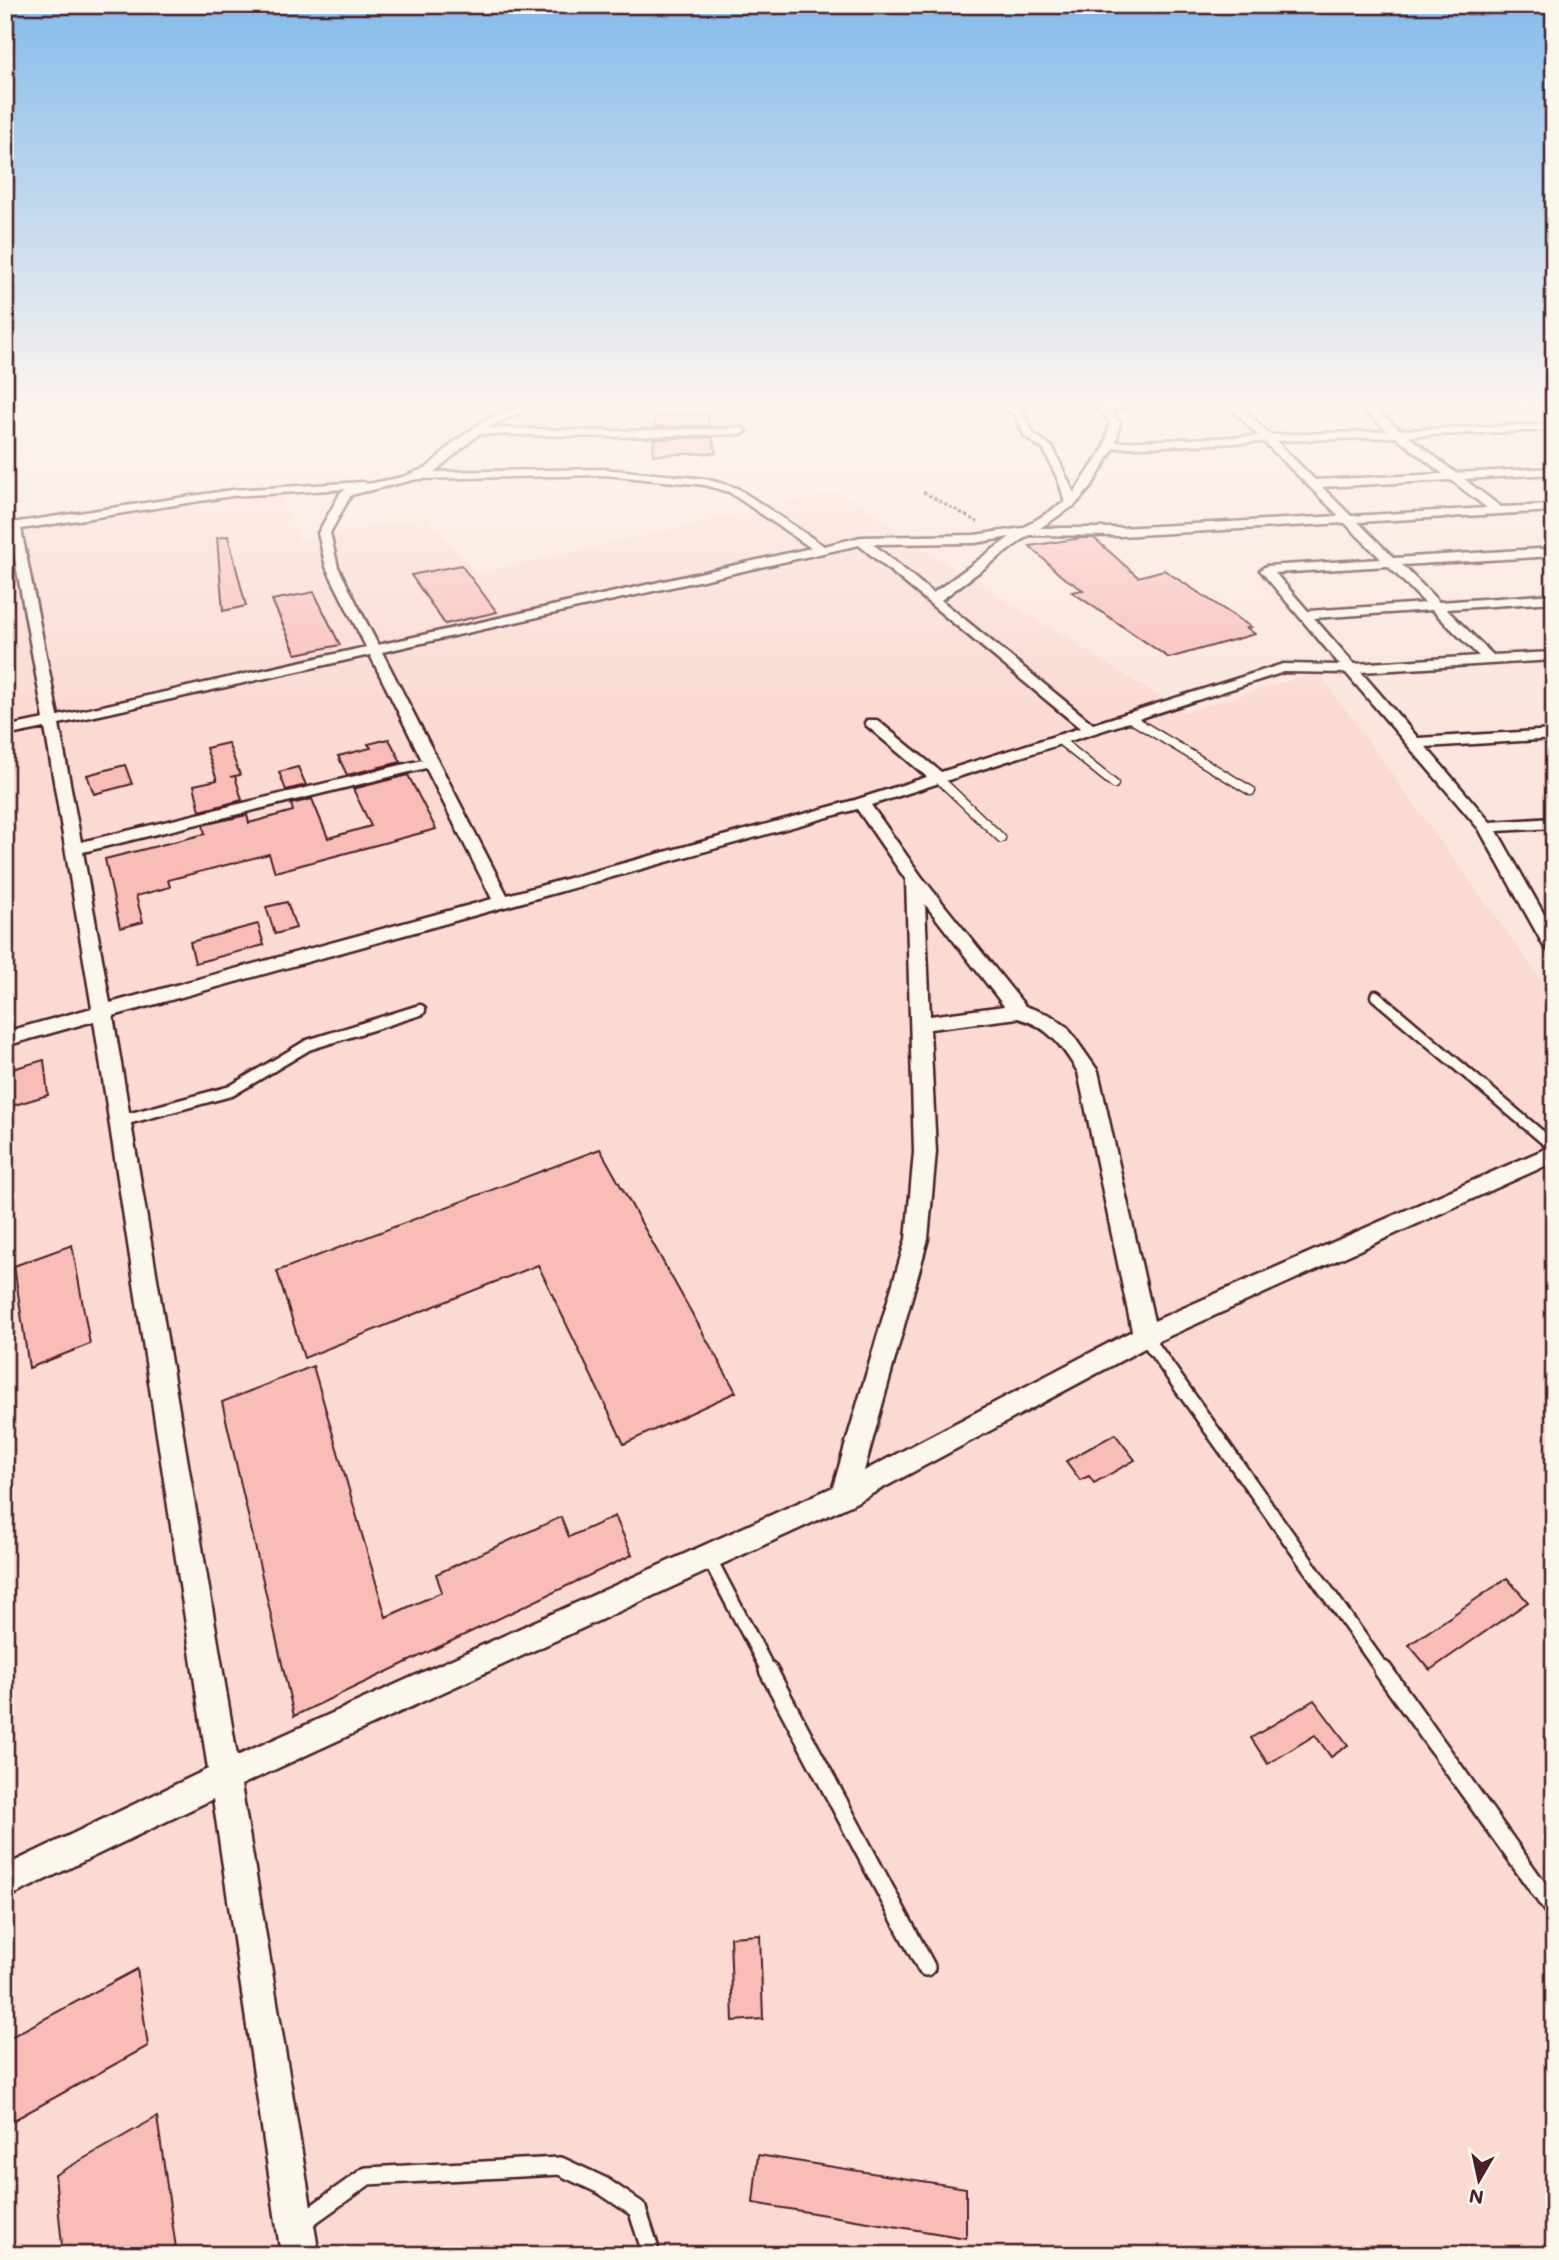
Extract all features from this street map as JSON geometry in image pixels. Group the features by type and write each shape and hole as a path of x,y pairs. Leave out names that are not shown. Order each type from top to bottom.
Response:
{"street":[{"path":"109,510 10,528 52,721 103,1011 300,2255"},
{"path":"337,510 324,533 332,567 502,902"},
{"path":"763,510 821,550"},
{"path":"931,601 1058,510"},
{"path":"1339,510 1490,660"},
{"path":"5,732 861,541 975,539 1026,531 1120,532 1508,510"},
{"path":"861,541 1090,729"},
{"path":"1554,552 1266,570 1486,827 1554,948"},
{"path":"1304,615 1554,598"},
{"path":"5,1039 860,803 1283,668 1350,668 1554,656"},
{"path":"872,723 938,778"},
{"path":"1414,743 1554,734"},
{"path":"75,849 431,762"},
{"path":"860,803 915,880 1018,1011"},
{"path":"1486,827 1554,823"},
{"path":"844,1494 917,1239 925,1152 915,880"},
{"path":"920,1024 1018,1011 1042,1017 1065,1034 1088,1071 1145,1336"},
{"path":"5,1883 224,1777 844,1494 1145,1336 1554,1153"}],"lane":[{"path":"1128,717 1251,791"},
{"path":"1059,739 1114,784"},
{"path":"938,778 1001,838"},
{"path":"1376,996 1554,1147"},
{"path":"120,1121 231,1091 308,1045 420,1010"},
{"path":"1145,1336 1554,1910"},
{"path":"708,1556 926,1967"},
{"path":"295,2227 367,2176 560,2166 603,2186 637,2210 649,2246 649,2255"}],"path":[{"path":"958,510 981,523"}],"shaded area":[{"path":"5,510 6,524 84,510 287,510 298,541 426,517 476,574 755,510 867,510 903,536 1184,712 1318,672 1554,998 1554,2255 5,2255"}],"building":[{"path":"228,536 246,606 223,611 217,538"},
{"path":"1094,538 1138,577 1164,570 1251,627 1247,628 1255,634 1169,658 1072,592 1083,590 1060,575 1030,546"},
{"path":"461,565 497,612 445,624 411,575"},
{"path":"314,592 340,645 296,654 272,600"},
{"path":"389,739 401,762 347,775 338,756 371,748 368,744"},
{"path":"228,743 240,775 235,776 242,800 200,811 194,785 217,780 206,748"},
{"path":"125,765 132,784 94,794 87,775"},
{"path":"298,767 306,785 286,790 279,772"},
{"path":"408,775 436,829 275,872 269,854 168,880 170,887 136,896 143,922 120,928 105,859 205,834 203,825 247,815 249,823 293,811 291,804 312,799 328,838 371,826 353,789"},
{"path":"287,902 296,928 275,934 266,907"},
{"path":"258,924 264,945 195,963 190,942"},
{"path":"44,1060 48,1095 5,1108 5,1071"},
{"path":"600,1149 736,1392 624,1444 538,1265 304,1358 277,1271"},
{"path":"72,1245 90,1344 29,1368 14,1266"},
{"path":"313,1366 386,1617 442,1592 436,1574 561,1517 569,1537 615,1516 632,1555 294,1716 222,1402"},
{"path":"1115,1434 1135,1460 1094,1483 1089,1476 1080,1480 1066,1461"},
{"path":"1507,1578 1528,1602 1430,1670 1409,1645"},
{"path":"1314,1700 1348,1745 1331,1757 1315,1735 1268,1764 1251,1738"},
{"path":"760,1935 763,2019 733,2021 730,1937"},
{"path":"137,1969 148,2046 5,2125 5,2040"},
{"path":"157,2117 177,2255 63,2255 55,2175"},
{"path":"758,2155 966,2188 966,2238 753,2203"}]}
